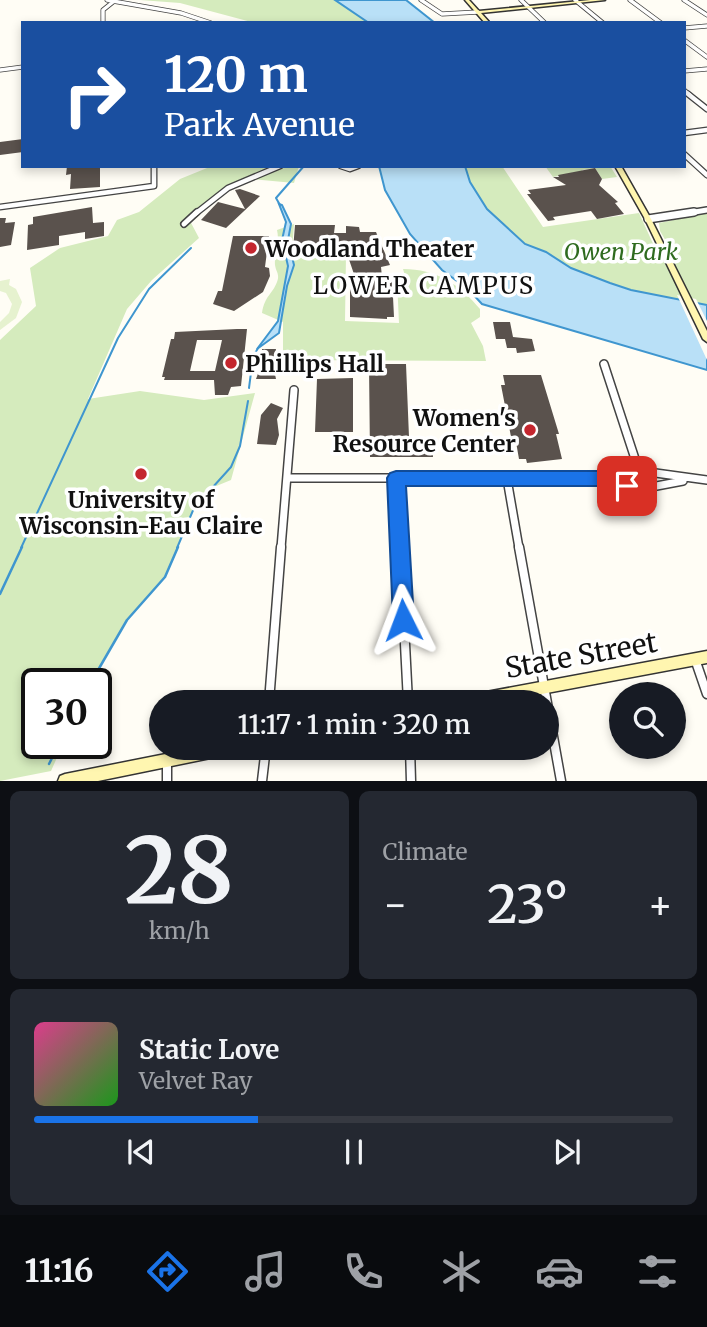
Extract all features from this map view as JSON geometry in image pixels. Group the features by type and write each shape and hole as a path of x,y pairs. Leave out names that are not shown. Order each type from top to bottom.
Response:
{"main road":[{"path":"467,0 486,21"},
{"path":"478,12 603,0"},
{"path":"619,168 662,245 707,339"},
{"name":"State Street","path":"527,690 701,658"},
{"path":"65,781 172,760"}],"street":[{"path":"107,0 181,13 205,21"},
{"path":"421,0 444,15 478,12"},
{"path":"521,0 543,21"},
{"path":"629,0 658,21"},
{"path":"684,0 707,15"},
{"path":"577,1 601,21"},
{"path":"103,21 104,8 113,2"},
{"path":"686,28 707,26"},
{"path":"686,41 707,57"},
{"path":"0,70 21,67"},
{"path":"686,71 707,69"},
{"path":"686,92 707,109"},
{"path":"686,133 707,130"},
{"path":"686,156 707,175"},
{"path":"0,207 154,186 154,168"},
{"path":"184,224 220,190 238,179 274,168"},
{"path":"648,219 707,211"},
{"path":"604,364 639,471"},
{"path":"270,690 294,390"},
{"path":"288,478 603,478 639,471 684,480"},
{"path":"396,478 407,690"},
{"path":"603,478 646,488 684,480 707,480"},
{"path":"507,479 561,781"},
{"path":"701,658 707,694"},
{"path":"262,781 264,760"},
{"path":"410,760 411,781"},
{"path":"167,761 167,781"}],"green space":[{"path":"140,0 335,0 366,21 248,21 180,3"},
{"path":"207,168 298,168 294,183 252,179 228,190 190,221 199,238 152,280 127,309 88,399 140,391 204,400 255,393 231,480 209,489 194,508 165,577 127,620 99,668 21,668 21,759 56,759 51,771 0,781 0,340 36,306 30,268 60,248 108,236 117,220 139,212 180,179"},
{"name":"Owen Park","path":"466,168 503,168 543,227 639,213 655,248 670,248 660,231 659,223 707,213 707,305 631,290 571,268 546,252 525,244 487,209 470,182"},
{"path":"546,168 595,168 582,170 585,175 576,172 553,177"},
{"path":"595,168 611,168 617,177 602,179"},
{"path":"294,224 292,251 337,251 346,255 345,321 399,323 397,280 406,279 403,269 426,272 455,285 480,309 480,317 471,323 483,346 486,361 283,360 283,322 262,313 278,279 275,267 277,230"},
{"path":"10,279 9,285 16,289 22,302 16,318 0,330 0,322 9,313 12,304 6,293 0,291 0,281"}],"water":[{"path":"335,0 406,0 432,21 366,21"},
{"path":"380,168 466,168 470,182 487,209 525,244 546,252 571,268 610,283 631,290 707,305 707,370 482,304 469,290 442,270 410,234 385,190"},
{"path":"279,204 291,224 288,240 294,265 287,286 279,333 257,349 278,321 288,266 282,240 286,222"}],"pier":[{"path":"677,295 696,299 707,321 707,360"}],"building":[{"path":"21,139 21,152 0,155 0,142"},
{"path":"67,168 100,168 100,187 70,189 71,174 66,175"},
{"path":"595,168 602,179 599,185 618,202 615,203 624,214 597,219 591,211 553,217 555,220 548,221 527,194 531,194 528,190 566,185 553,177 559,177 558,175"},
{"path":"240,189 260,196 226,228 201,220 218,202 245,209 235,190"},
{"path":"92,207 93,223 104,222 104,236 85,239 85,232 59,236 59,245 27,250 28,225 33,224 33,217"},
{"path":"0,218 6,218 5,223 15,222 11,245 0,247"},
{"path":"295,225 335,225 334,233 346,233 346,226 359,227 360,232 376,232 390,265 381,267 382,277 392,277 394,317 350,317 350,277 355,277 343,242 334,242 334,250 293,250"},
{"path":"233,236 269,236 265,267 269,268 270,276 263,292 234,311 213,304 218,291 222,291"},
{"path":"493,322 510,322 513,337 532,339 535,351 517,353 516,348 507,348 505,339 496,339"},
{"name":"Phillips Hall","path":"247,329 241,386 231,387 228,395 215,395 214,380 164,380 165,377 162,377 175,332","holes":["197,340 222,340 215,371 190,371"]},
{"name":"Phillips Hall","path":"262,349 276,349 273,365 276,379 256,379 262,363"},
{"path":"369,364 406,364 409,437 431,438 433,457 370,457"},
{"path":"503,375 541,375 559,434 556,434 562,459 527,463 526,459 519,459 516,442 512,442 501,385 505,385"},
{"path":"353,378 353,432 315,432 317,379"},
{"path":"271,403 283,408 277,419 279,435 276,445 257,444 261,415"}],"waterway":[{"path":"280,205 276,198 302,168"},
{"path":"21,548 118,338 149,289 191,248"},
{"path":"249,388 253,357 258,348"},
{"path":"177,548 194,508 231,467 240,446 248,401"},
{"path":"0,594 22,547"},
{"path":"99,668 127,620 165,577 178,547"},
{"path":"49,764 52,759"}],"place":[{"name":"Woodland Theater","path":"251,248"},
{"name":"Phillips Hall","path":"231,363"},
{"name":"Women's Resource Center","path":"530,430"},
{"name":"University of Wisconsin-Eau Claire","path":"141,474"}],"district":[{"name":"LOWER CAMPUS","path":"424,285"}],"route":[{"path":"403,620 396,478 603,478 627,486"}]}
